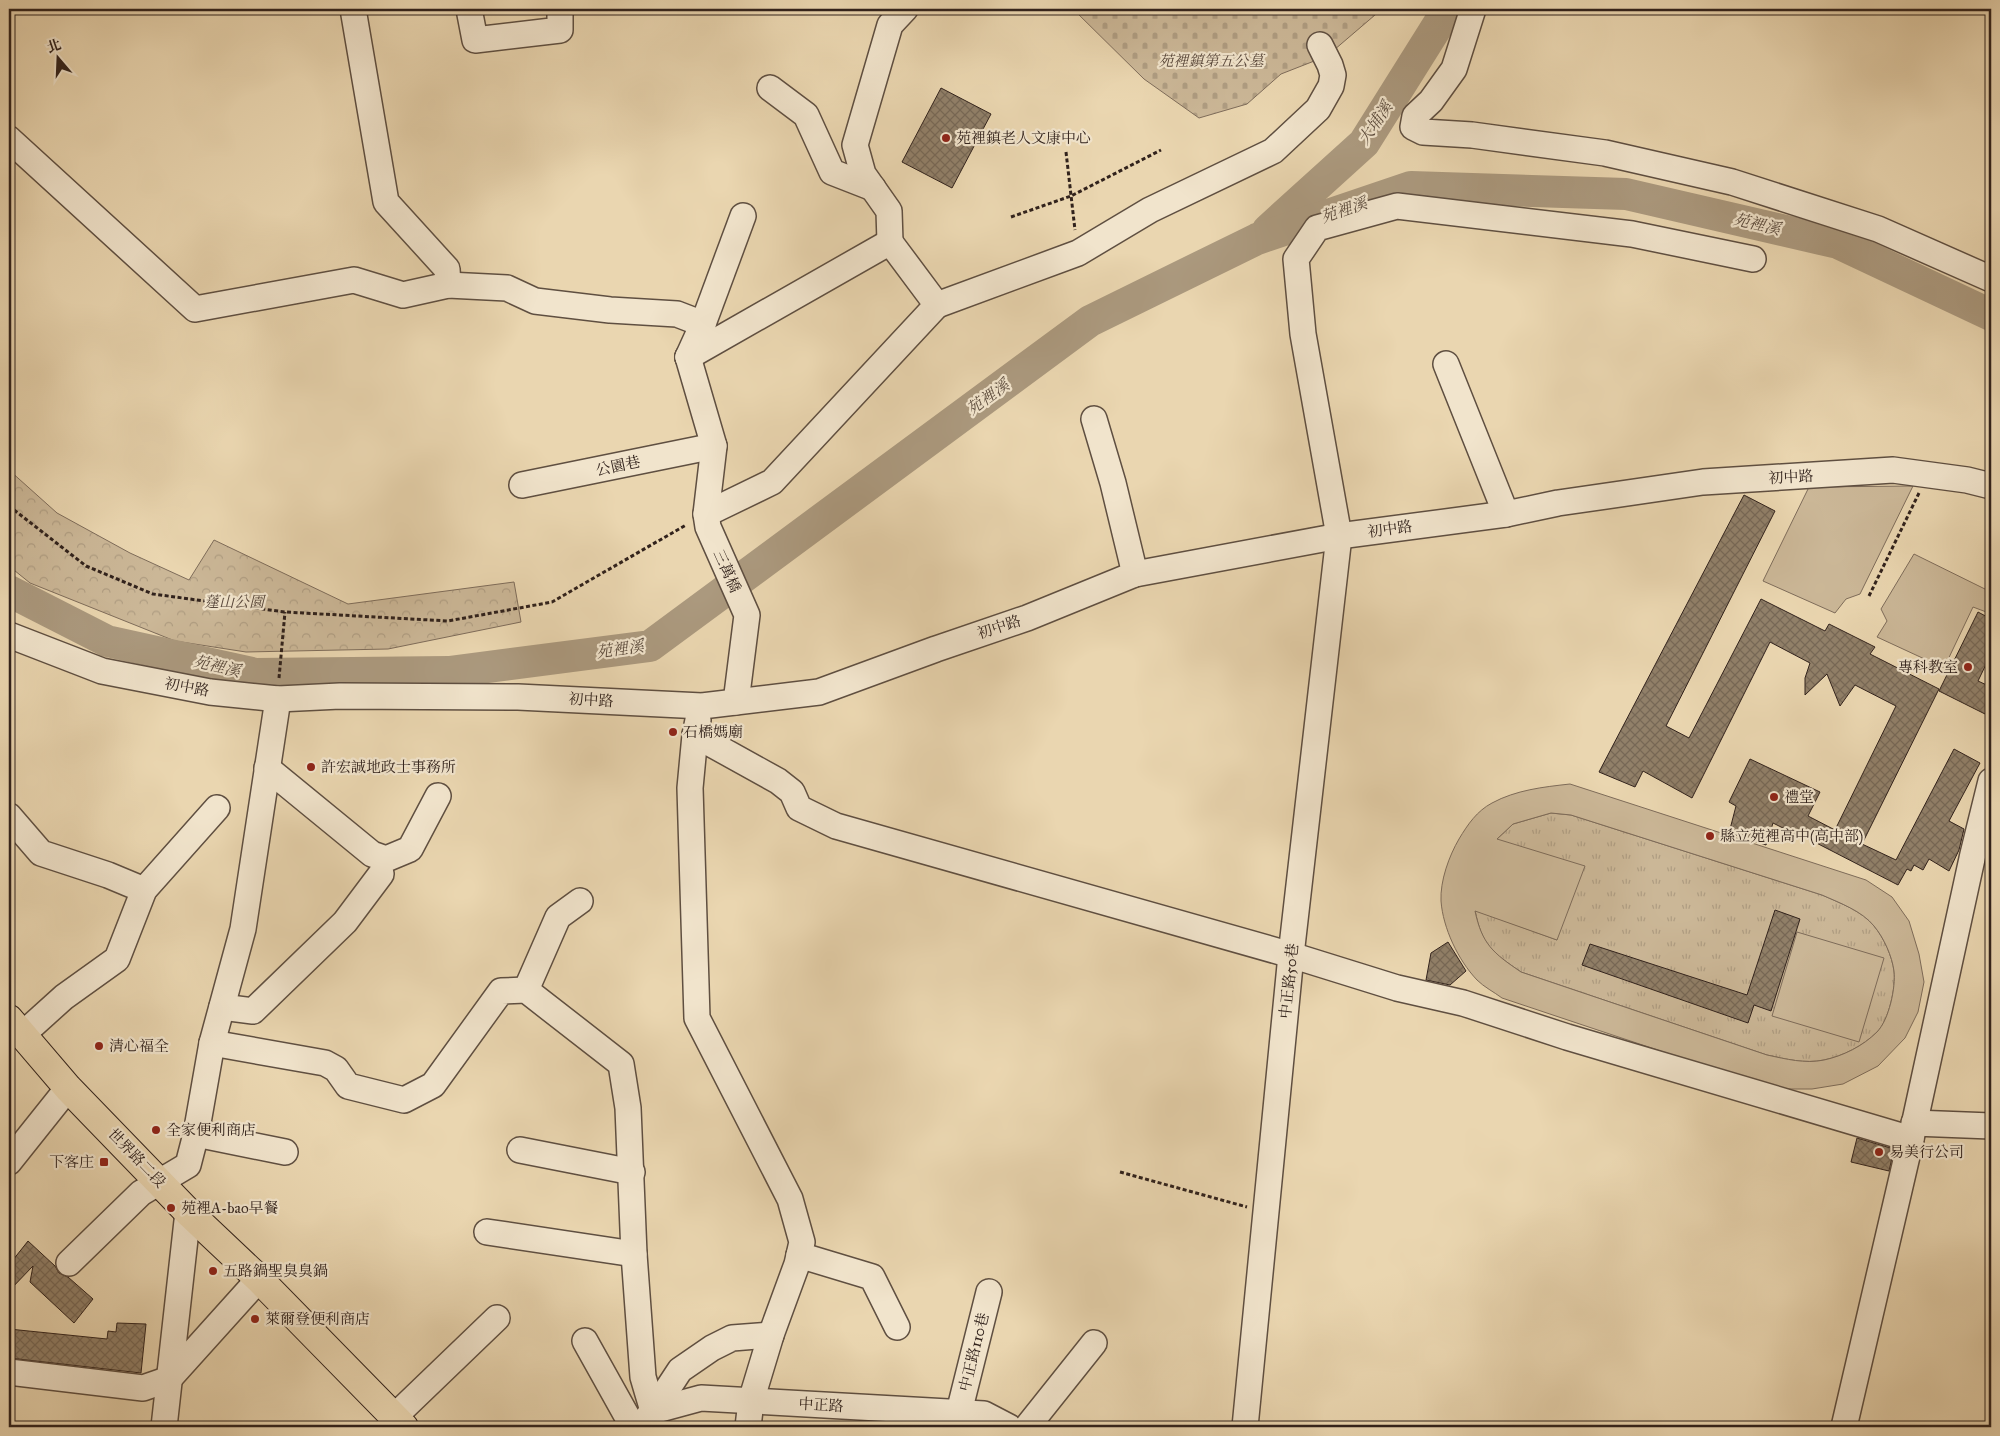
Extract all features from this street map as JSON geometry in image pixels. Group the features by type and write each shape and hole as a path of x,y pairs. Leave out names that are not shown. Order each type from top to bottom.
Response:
{"main road":[{"name":"世界路二段","path":"13,1029 188,1212 259,1279 399,1422"}],"street":[{"path":"353,9 386,202 446,269 448,285"},
{"path":"469,9 475,40 560,30 560,9"},
{"path":"1473,9 1454,69 1431,101 1415,116 1413,127 1423,132 1472,135 1605,153 1732,182 1878,229 1991,279"},
{"path":"913,10 890,25 855,145 863,174 890,212 890,242 937,305"},
{"path":"707,520 772,482 937,305 1078,253 1150,210 1273,150 1318,109 1331,86 1332,75 1330,65 1320,45"},
{"path":"770,88 806,115 832,172 873,188"},
{"path":"9,139 195,309 354,280 403,295 448,285 507,288 535,301 610,310 677,314 703,324"},
{"name":"中正路50巷","path":"1245,1427 1291,954 1338,536 1303,334 1296,258 1317,228 1397,206 1632,234 1752,259"},
{"path":"707,520 714,446 688,358 744,216"},
{"path":"688,358 890,242"},
{"path":"1446,364 1506,514"},
{"path":"1094,419 1136,574"},
{"name":"公園巷","path":"522,485 714,446"},
{"name":"初中路","path":"9,635 102,671 210,692 278,699 340,696 518,697 702,706 819,692 1028,618 1136,574 1338,536 1506,514 1558,503 1703,482 1894,470 1966,480 1991,486"},
{"name":"三萬橋","path":"707,520 747,615 736,702"},
{"path":"69,1263 141,1193 188,1165 196,1134 212,1043 243,929 278,699"},
{"path":"702,706 695,735 690,788 697,1018 790,1199 802,1242 798,1264 771,1335 751,1401 748,1427"},
{"path":"695,735 778,781 792,792 799,808 836,826 1291,954 1397,988 1463,1003 1567,1037 1912,1131 1991,1126"},
{"path":"267,768 372,854 386,859 410,849 438,796"},
{"path":"1844,1427 1973,854 1991,782"},
{"path":"13,1029 64,997 117,959 144,890 217,808"},
{"path":"9,816 41,853 108,875 144,890"},
{"path":"222,1007 253,1011 345,922 382,874"},
{"path":"526,990 558,917 580,901"},
{"path":"212,1043 325,1063 336,1069 348,1086 404,1100 433,1085 500,991 526,990 621,1064 628,1108 634,1254 646,1419"},
{"path":"9,1162 68,1088"},
{"path":"196,1134 285,1152"},
{"path":"520,1150 632,1172"},
{"path":"164,1427 188,1212"},
{"path":"487,1232 634,1254"},
{"path":"799,1255 872,1277 896,1327"},
{"path":"9,1372 143,1388 169,1378 259,1279"},
{"name":"中正路110巷","path":"959,1412 988,1292"},
{"path":"399,1422 497,1318"},
{"path":"646,1419 680,1370 712,1348 732,1338 771,1335"},
{"path":"585,1341 633,1427"},
{"path":"1027,1427 1094,1343"},
{"name":"中正路","path":"646,1419 701,1398 984,1414 1009,1427"}],"path":[{"path":"1011,217 1071,196 1161,150"},
{"path":"1066,152 1078,253"},
{"path":"1870,596 1928,474"},
{"path":"9,506 86,566 153,594 285,612 448,621 552,602 707,520"},
{"path":"278,699 285,612"},
{"path":"1120,1172 1266,1212"}],"green space":[{"name":"苑裡鎮第五公墓","path":"1073,9 1382,9 1327,56 1281,74 1247,104 1199,118 1144,79"},
{"name":"蓬山公園","path":"9,470 57,513 130,553 189,580 214,540 348,604 514,582 521,622 388,649 246,652 175,641 30,583 9,566"},
{"path":"1913,486 1860,594 1846,599 1835,613 1763,581 1809,487"},
{"path":"1914,554 1991,592 1989,613 1973,607 1944,668 1877,637 1887,621 1881,609"},
{"path":"1570,784 1866,880 1892,897 1909,921 1919,954 1924,982 1918,1012 1905,1038 1878,1066 1843,1084 1812,1089 1774,1089 1502,998 1483,985 1470,972 1458,953 1448,933 1442,911 1441,893 1444,877 1455,846 1473,818 1487,806 1520,792","holes":["1551,813 1571,815 1822,895 1863,916 1878,931 1889,953 1894,971 1891,1003 1881,1027 1865,1042 1838,1056 1817,1061 1795,1060 1767,1055 1521,972 1490,947 1481,932 1475,911 1557,940 1585,866 1497,839 1513,824"]},
{"path":"1551,813 1571,815 1822,895 1857,912 1878,931 1887,947 1893,965 1893,994 1881,1027 1865,1042 1838,1056 1817,1061 1795,1060 1767,1055 1521,972 1490,947 1481,932 1475,910 1557,940 1497,839 1513,824"},
{"path":"1797,932 1884,958 1859,1042 1772,1016"}],"building":[{"name":"苑裡鎮老人文康中心","path":"941,88 991,114 952,188 902,162"},
{"path":"1744,495 1775,511 1666,726 1689,738 1761,599 1825,631 1829,624 1875,647 1870,654 1939,689 1862,844 1896,860 1954,749 1980,763 1949,821 1964,829 1959,850 1949,871 1929,859 1923,870 1914,865 1911,871 1907,869 1898,885 1799,834 1799,836 1773,823 1766,845 1729,833 1736,806 1729,802 1750,759 1820,792 1808,816 1835,830 1896,706 1855,685 1840,706 1827,674 1805,695 1805,678 1810,663 1770,642 1692,798 1643,771 1635,787 1599,772"},
{"name":"專科教室","path":"1978,612 1991,619 1991,654 1978,681 1991,687 1991,702 1985,714 1939,691"},
{"path":"1775,910 1800,919 1771,1011 1754,1005 1748,1023 1582,965 1590,944 1747,995"},
{"path":"1448,942 1466,971 1450,985 1426,980 1431,953"},
{"path":"1857,1138 1894,1149 1889,1171 1851,1162"},
{"path":"28,1241 55,1266 59,1273 68,1277 93,1299 74,1323 30,1282 33,1266 9,1291 9,1265"},
{"path":"117,1323 146,1324 141,1373 9,1358 9,1329 107,1339 108,1331 116,1332"}],"waterway":[{"name":"大埔溪","path":"1268,230 1364,143 1448,9"},
{"name":"苑裡溪","path":"9,591 107,641 256,674 449,672 650,646 1090,321 1257,239 1411,187 1626,194 1838,243 1991,315"}],"place":[{"name":"苑裡鎮老人文康中心","path":"946,138"},
{"name":"專科教室","path":"1968,667"},
{"name":"石橋媽廟","path":"673,732"},
{"name":"許宏誠地政士事務所","path":"311,767"},
{"name":"禮堂","path":"1774,797"},
{"name":"縣立苑裡高中(高中部)","path":"1710,836"},
{"name":"清心福全","path":"99,1046"},
{"name":"全家便利商店","path":"156,1130"},
{"name":"易美行公司","path":"1879,1152"},
{"name":"下客庄","path":"104,1162"},
{"name":"苑裡A-bao早餐","path":"171,1208"},
{"name":"五路鍋聖臭臭鍋","path":"213,1271"},
{"name":"萊爾登便利商店","path":"255,1319"}]}
